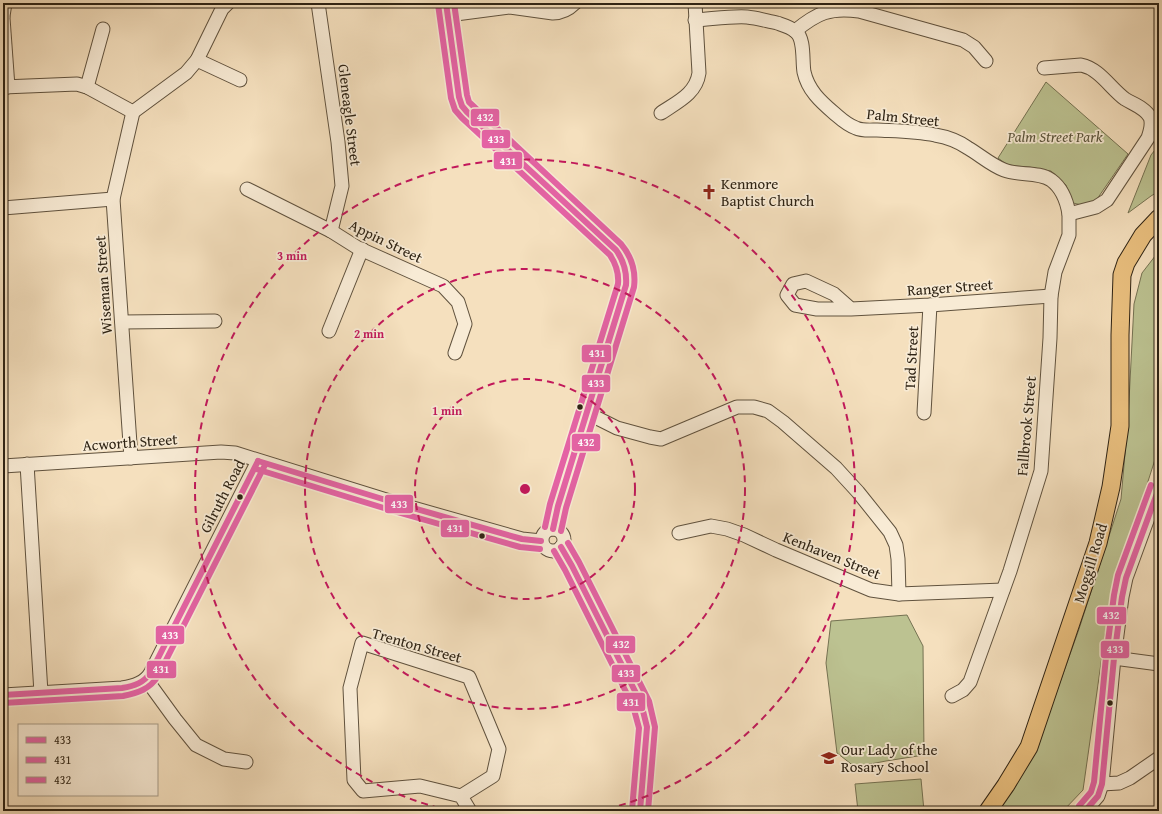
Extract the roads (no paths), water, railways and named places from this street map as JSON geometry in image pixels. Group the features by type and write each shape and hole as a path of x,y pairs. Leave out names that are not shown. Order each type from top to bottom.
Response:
{"main road":[{"name":"Moggill Road","path":"988,811 1029,747 1099,536 1111,487 1120,426 1122,275 1126,263 1143,235 1159,218"},
{"name":"Moggill Road","path":"1121,296 1143,251 1159,234"}],"street":[{"path":"5,3 3,17 5,87 77,84 133,112 186,73 198,60 222,9 228,3"},
{"name":"Gleneagle Street","path":"318,3 338,142 342,186 331,231"},
{"path":"553,529 558,506 626,285 627,274 622,257 616,250 462,106 459,97 447,9 510,7 560,13 567,10 574,3"},
{"path":"661,113 686,96 695,87 698,80 699,73 695,3"},
{"path":"695,20 747,17 785,26 795,31 807,21 821,14 836,9 847,9 963,40 974,47 986,61"},
{"path":"87,88 103,29"},
{"name":"Palm Street","path":"795,31 800,35 804,72 813,93 821,103 846,124 858,129 908,131 934,134 956,140 996,167 1003,170 1038,175 1050,179 1058,186 1068,204 1069,214"},
{"path":"198,60 240,80"},
{"path":"1044,68 1081,65 1087,66 1126,100 1143,110 1149,116 1151,121 1151,129 1148,138 1107,200 1096,207 1069,214"},
{"name":"Wiseman Street","path":"131,458 113,199 133,112"},
{"name":"Appin Street","path":"247,189 331,231 362,249 443,286 458,302 465,324 455,353"},
{"path":"3,208 113,199"},
{"name":"Fallbrook Street","path":"952,696 963,690 970,682 1003,590 1041,471 1050,338 1051,296 1055,272 1069,235 1069,214"},
{"path":"329,331 362,249"},
{"name":"Ranger Street","path":"851,309 1051,296"},
{"name":"Tad Street","path":"924,413 930,305"},
{"path":"122,322 215,321"},
{"path":"587,413 617,428 661,439 736,407 754,407 768,411 783,422 836,468 858,492 890,532 896,545 899,594"},
{"path":"583,428 617,428"},
{"name":"Acworth Street","path":"3,466 221,452 235,453 258,461"},
{"name":"Gilruth Road","path":"146,679 151,672 258,461 399,504 522,539 541,541"},
{"path":"27,464 41,693"},
{"path":"1085,811 1098,796 1102,784 1114,658 1126,578 1159,490"},
{"name":"Kenhaven Street","path":"679,532 711,526 744,534 776,550 871,590 899,594 1003,590"},
{"path":"553,529 562,534 564,541 561,547 556,551 549,551 544,547 541,541 544,533 553,529"},
{"path":"561,547 641,703 647,727 640,811"},
{"name":"Trenton Street","path":"362,643 469,677 498,749 493,776 461,796 420,786 363,791 354,780 350,688 362,643"},
{"path":"1114,658 1159,664"},
{"path":"3,695 128,687 146,679 196,745 224,759 246,762"},
{"path":"1102,784 1119,783 1130,778 1159,758"},
{"path":"461,796 470,811"}],"place":[{"name":"Kenmore Baptist Church","path":"709,192"},
{"name":"Our Lady of the Rosary School","path":"829,758"}],"park label":[{"name":"Palm Street Park","path":"1055,136"}]}
